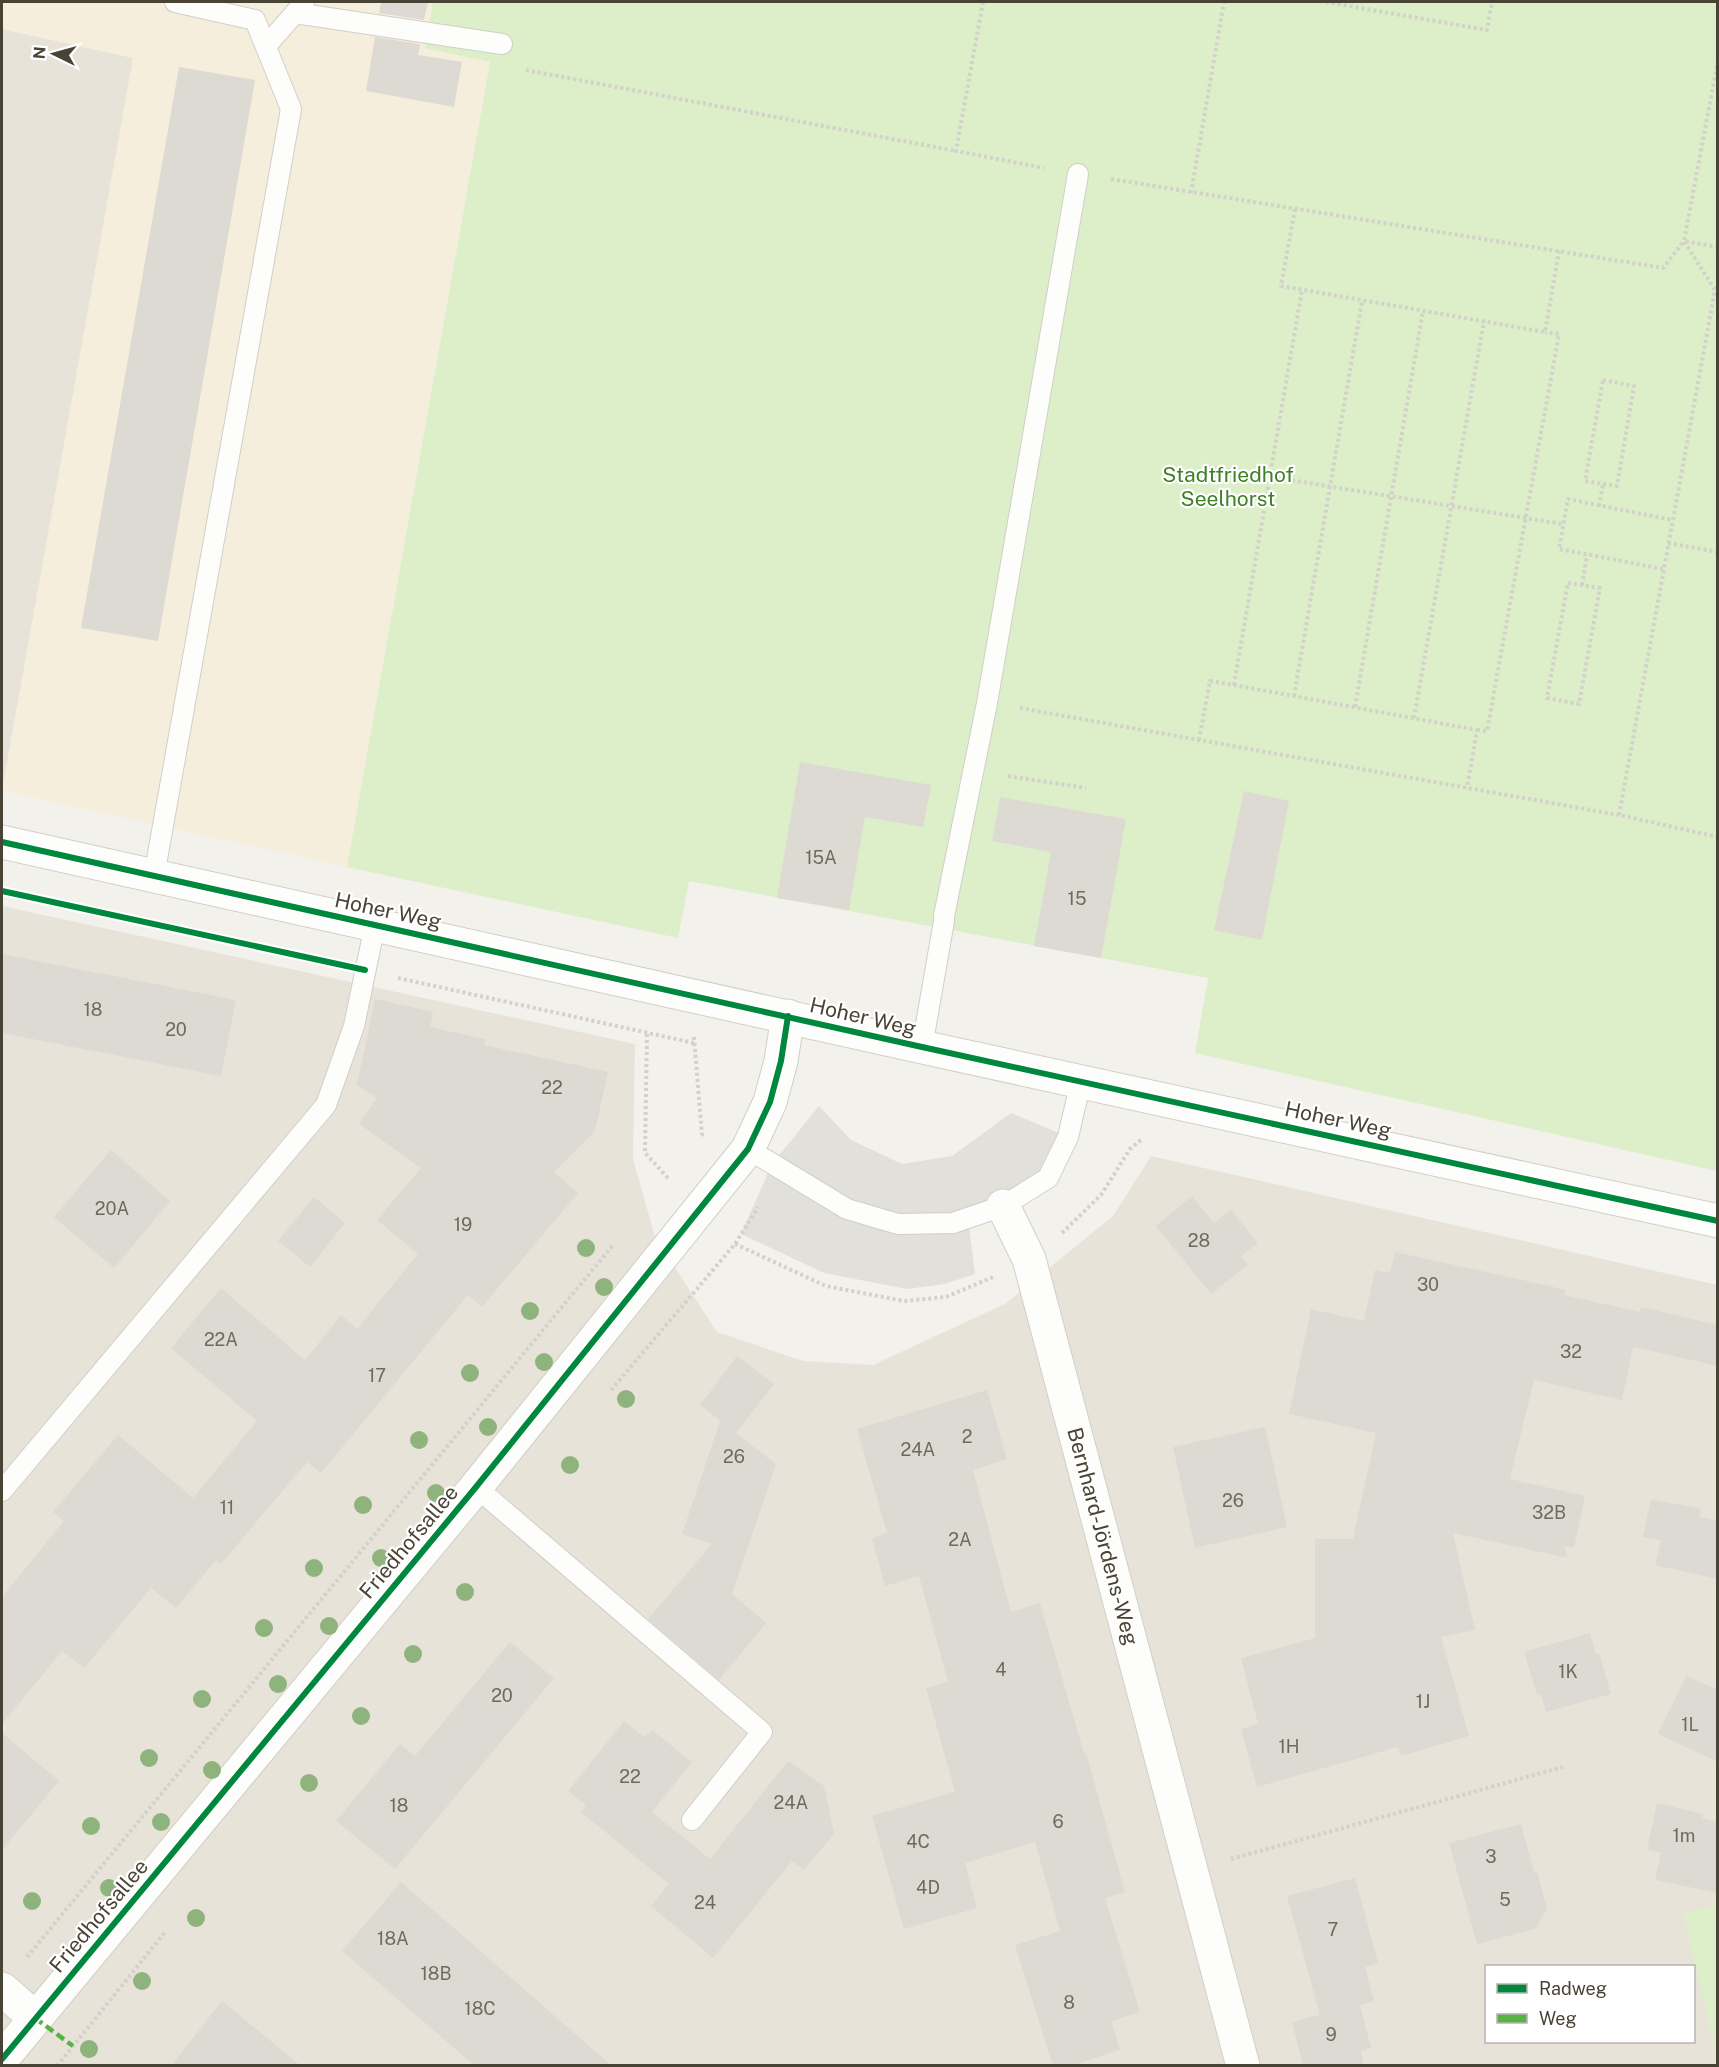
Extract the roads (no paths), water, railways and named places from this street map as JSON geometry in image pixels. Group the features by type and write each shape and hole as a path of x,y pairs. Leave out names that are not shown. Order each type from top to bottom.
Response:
{"street":[{"name":"Hoher Weg","path":"2,842 1718,1221"},
{"name":"Friedhofsallee","path":"2,2059 476,1487 748,1149 770,1102 781,1061 788,1016"},
{"name":"Bernhard-Jördens-Weg","path":"1003,1206 1029,1259 1243,2066"},
{"path":"2,1989 35,2018"}],"lane":[{"path":"154,876 291,109 255,20 175,2"},
{"path":"266,46 300,8 502,44"},
{"path":"922,1047 944,919 987,703 1078,174"},
{"path":"2,1491 326,1105 354,1026 375,925"},
{"path":"748,1149 847,1209 898,1224 953,1223 1003,1206 1048,1178 1068,1137 1081,1081"},
{"name":"Friedhofsallee","path":"476,1487 762,1732 692,1820"}],"park label":[{"name":"Stadtfriedhof Seelhorst","path":"1228,487"}]}
